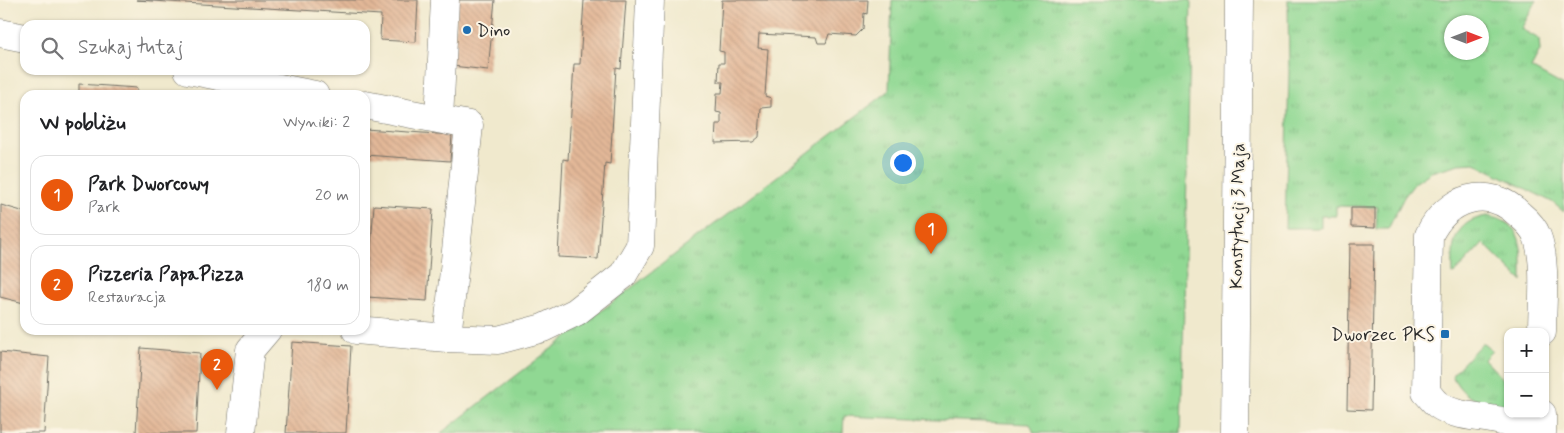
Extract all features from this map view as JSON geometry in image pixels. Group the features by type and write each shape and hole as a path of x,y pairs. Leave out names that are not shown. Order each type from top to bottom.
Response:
{"street":[{"path":"438,119 445,0"},
{"path":"370,331 498,340 543,328 576,312 623,275 640,246 650,0"},
{"name":"Konstytucji 3 Maja","path":"1235,433 1239,0"},
{"path":"0,33 20,37"},
{"path":"213,75 290,90"},
{"path":"370,106 469,125 447,338"},
{"path":"1526,433 1511,422 1456,413 1437,404 1426,392 1430,235 1436,220 1458,203 1470,198 1485,198 1499,201 1514,209 1536,233 1541,250 1542,328"},
{"path":"241,433 250,350 263,335"},
{"path":"1542,418 1542,433"}],"green space":[{"path":"892,0 1191,0 1181,433 1034,433 1030,424 844,416 843,433 441,433 889,91"},
{"path":"1288,0 1537,0 1521,29 1539,39 1540,51 1531,68 1564,86 1564,212 1552,202 1475,163 1459,164 1431,172 1415,183 1404,197 1388,229 1376,229 1377,207 1336,206 1336,216 1321,216 1321,228 1285,228 1289,73"},
{"path":"1487,216 1499,219 1515,231 1521,248 1522,281 1483,243 1453,275 1453,254 1456,236 1467,224 1475,219"},
{"path":"1482,343 1492,351 1484,359 1504,380 1504,406 1490,405 1474,400 1462,390 1452,375"}],"building":[{"path":"136,0 418,0 416,42 380,40 381,15"},
{"path":"458,0 495,0 488,70 452,66"},
{"path":"584,0 626,0 621,69 616,68 610,164 605,163 598,259 558,257 563,159 568,160 574,64 580,64"},
{"path":"722,0 868,0 867,14 864,13 863,29 856,36 829,34 826,43 818,43 816,37 759,34 758,48 768,49 765,96 771,98 771,107 761,108 759,137 753,142 715,143 716,124 721,124 721,113 716,112 717,93 722,93 723,82 718,82 719,63 724,63 724,52 719,51"},
{"path":"79,84 137,88 137,90 79,90"},
{"path":"370,129 452,135 450,161 370,155"},
{"path":"1,205 20,211 20,302 0,297"},
{"path":"374,205 433,209 427,301 370,297 370,258"},
{"path":"1351,208 1375,208 1375,228 1351,227"},
{"path":"1350,244 1374,244 1371,410 1347,409"},
{"path":"292,342 351,346 346,433 286,433"},
{"path":"141,348 200,353 196,433 136,433"},
{"path":"0,352 49,357 44,433 0,433"}],"place":[{"name":"Dino","path":"467,30"},
{"name":"Park Dworcowy","path":"931,254"},
{"name":"Dworzec PKS","path":"1445,334"},
{"name":"Pizzeria PapaPizza","path":"217,390"}]}
